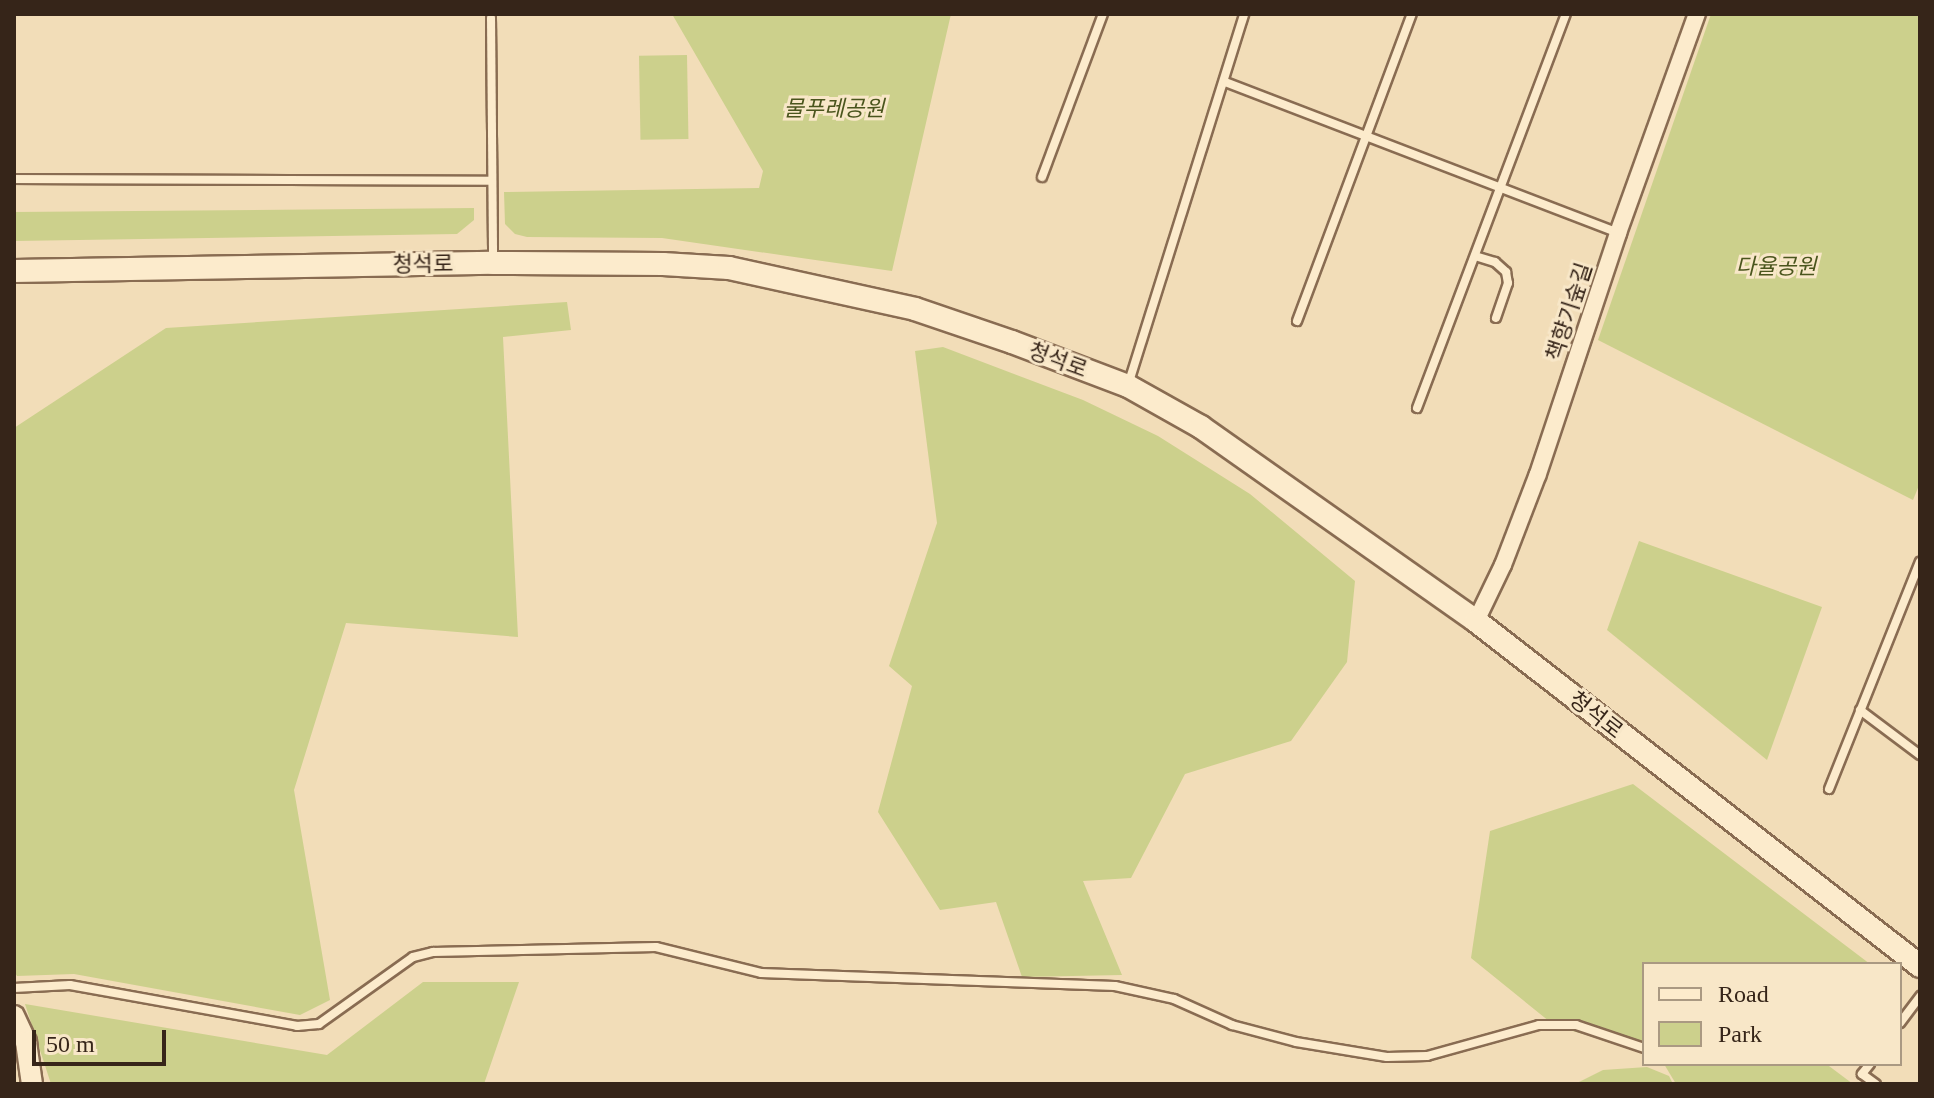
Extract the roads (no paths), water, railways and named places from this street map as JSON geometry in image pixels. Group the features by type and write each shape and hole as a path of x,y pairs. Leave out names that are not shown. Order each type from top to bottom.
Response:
{"main road":[{"name":"청석로","path":"14,271 493,263 663,264 729,268 915,309 1128,386 1201,427 1476,621 1920,966"}],"street":[{"name":"책향기숲길","path":"1476,621 1503,565 1538,474 1618,233 1697,14"},
{"path":"14,1016 26,1042 32,1084"}],"lane":[{"path":"1042,177 1103,14"},
{"path":"1128,386 1244,14"},
{"path":"1297,321 1412,14"},
{"path":"1417,408 1566,14"},
{"path":"491,18 493,263"},
{"path":"1225,82 1618,233"},
{"path":"14,179 492,181"},
{"path":"1475,256 1495,262 1506,272 1508,283 1496,318"},
{"path":"1829,789 1920,561"},
{"path":"1860,710 1920,755"},
{"path":"14,988 70,985 297,1026 319,1024 413,957 433,952 656,947 761,973 1115,986 1174,999 1232,1025 1270,1035 1387,1057 1427,1056 1539,1025 1576,1025 1642,1047"},
{"path":"1902,1020 1920,996"},
{"path":"1868,1066 1862,1074 1876,1084"}],"park label":[{"name":"물푸레공원","path":"834,109"},
{"name":"다율공원","path":"1776,267"}]}
